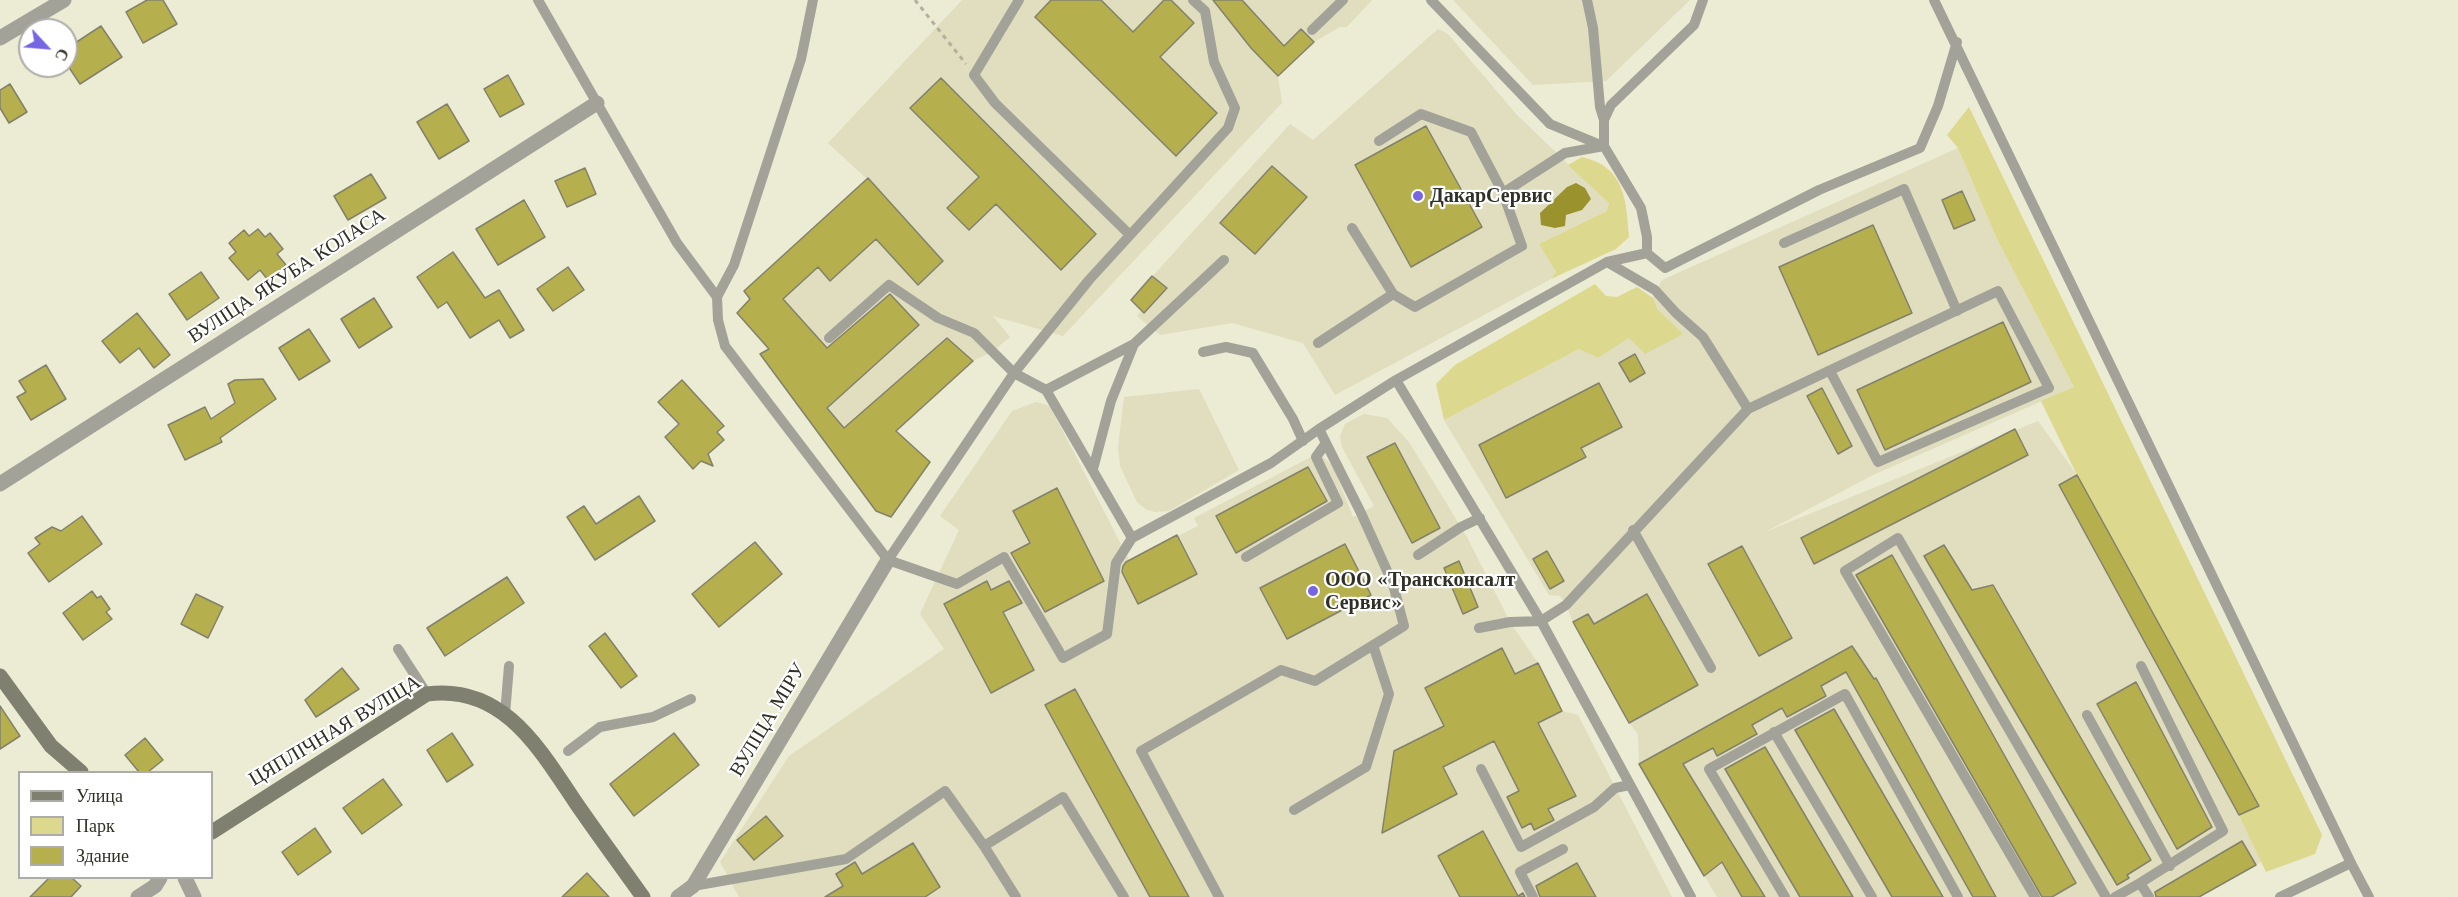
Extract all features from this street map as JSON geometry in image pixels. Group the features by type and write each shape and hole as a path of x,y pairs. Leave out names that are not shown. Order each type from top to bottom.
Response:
{"street":[{"path":"0,38 64,0"},
{"name":"ВУЛІЦА ЯКУБА КОЛАСА","path":"0,484 597,103"},
{"name":"ВУЛІЦА МІРУ","path":"678,897 693,886 888,560"},
{"path":"0,676 51,746 80,771"},
{"name":"ЦЯПЛІЧНАЯ ВУЛІЦА","path":"213,831 427,694 446,691 470,695 492,704 519,725 554,767 643,897"},
{"path":"138,897 155,886 159,879"},
{"path":"185,879 194,897"}],"lane":[{"path":"538,0 677,243 717,297"},
{"path":"813,0 801,59 791,90 734,265 717,297 718,320 724,346 888,560 957,584 1004,558 1063,658 1107,634 1116,563 1132,538 1271,463 1396,380 1607,262 1647,253"},
{"path":"1019,0 974,75 995,103 1130,235"},
{"path":"888,560 1014,373 1089,280 1228,128 1235,108 1215,62 1204,12 1193,0"},
{"path":"1312,30 1343,0"},
{"path":"1431,0 1550,124 1604,146"},
{"path":"1587,0 1593,28 1600,107 1604,120 1604,146 1641,208 1647,237 1647,253"},
{"path":"1604,120 1611,105 1694,25 1703,0"},
{"path":"1934,0 1957,42 2082,307 2369,897"},
{"path":"1647,253 1665,268 1819,190 1920,148 1938,106 1957,42"},
{"path":"1352,228 1393,294 1415,307 1522,246 1503,193 1470,132 1421,114 1379,141"},
{"path":"1503,193 1565,153 1604,146"},
{"path":"1784,243 1904,189 1957,311"},
{"path":"1046,390 1134,344 1224,260"},
{"path":"1607,262 1655,290 1704,338 1748,409"},
{"path":"829,338 889,285 938,318 974,333 1014,373 1046,390 1132,538"},
{"path":"1479,628 1510,622 1541,621 1566,605 1633,530 1748,409 1998,291 2049,388 1878,462 1830,371"},
{"path":"1318,343 1393,294"},
{"path":"1093,469 1111,401 1134,344"},
{"path":"1203,352 1226,347 1253,353 1293,418 1303,441"},
{"path":"1396,380 1541,621 1691,897"},
{"path":"1218,897 1141,751 1281,670 1315,681 1404,626 1393,584 1319,429"},
{"path":"1246,556 1338,504 1316,457 1326,443"},
{"path":"1418,555 1461,527 1480,518"},
{"path":"1633,530 1711,668"},
{"path":"2035,897 1845,571 1898,538 2106,897"},
{"path":"1294,810 1366,767 1389,694 1372,645"},
{"path":"398,649 427,694"},
{"path":"505,714 509,666"},
{"path":"2115,897 2170,866 2223,831 2141,666"},
{"path":"1785,897 1709,769 1845,694 1958,897"},
{"path":"567,751 600,727 653,717 691,699"},
{"path":"2088,715 2170,866"},
{"path":"1774,732 1872,897"},
{"path":"1481,769 1521,847 1594,807 1616,788 1630,785"},
{"path":"693,886 846,859 945,792 984,846 1016,897"},
{"path":"984,846 1063,797 1124,897"},
{"path":"1533,897 1520,872 1563,849"},
{"path":"2280,897 2351,863"},
{"path":"2140,883 2149,897"}],"path":[{"path":"915,0 974,75"}],"shaded area":[{"path":"962,0 1372,0 1347,27 1340,27 1314,42 1278,76 1282,103 1063,336 993,316 1010,337 992,352 973,361 896,431 930,462 891,517 876,511 760,354 769,348 737,313 750,299 744,291 867,179 828,143"},
{"path":"1453,0 1690,0 1606,81 1533,85"},
{"path":"1438,29 1448,34 1517,115 1609,203 1607,211 1539,244 1556,272 1551,279 1335,395 1303,343 1232,323 1160,335 1137,316 1142,310 1131,300 1290,124 1313,140"},
{"path":"1958,148 1996,237 2074,387 1873,475 1765,532 2038,421 2077,475 2291,845 2199,897 1717,897 1639,764 1638,734 1629,723 1573,622 1566,605 1560,596 1549,595 1444,420 1579,349 1598,358 1660,314 1653,298 1662,280"},
{"path":"1576,183 1585,188 1591,199 1582,210 1566,215 1565,226 1555,228 1541,225 1540,213 1567,187"},
{"path":"1199,389 1239,470 1169,511 1147,510 1137,502 1120,466 1118,447 1124,397"},
{"path":"1036,402 1050,406 1129,560 1198,526 1194,518 1311,457 1323,457 1333,466 1353,517 1374,506 1342,447 1340,436 1345,424 1364,414 1387,418 1409,442 1467,537 1510,622 1538,663 1562,711 1578,715 1672,897 739,897 720,862 789,756 944,649 920,614 959,530 940,516 1012,411"}],"green space":[{"path":"1969,107 2322,835 2315,854 2266,872 2239,815 2259,805 2077,475 2041,401 2074,387 1996,237 1958,148 1947,135"},
{"path":"1582,157 1607,168 1621,186 1629,237 1616,249 1551,279 1556,272 1539,244 1607,211 1609,203 1568,165"},
{"path":"1595,284 1606,296 1617,297 1637,287 1653,298 1658,310 1683,334 1645,354 1629,338 1598,358 1579,349 1444,420 1436,384 1455,365"}],"building":[{"path":"147,0 163,0 177,24 143,43 126,12"},
{"path":"1051,0 1101,0 1133,32 1164,0 1171,0 1194,23 1160,57 1217,113 1176,156 1035,17"},
{"path":"1213,0 1242,0 1284,46 1301,29 1314,42 1278,76 1251,48"},
{"path":"101,26 122,57 80,84 76,78 78,78 78,41"},
{"path":"508,75 524,104 500,117 484,89"},
{"path":"941,78 1096,234 1061,270 996,204 969,230 947,208 979,177 910,108"},
{"path":"10,84 27,112 9,123 0,108 0,90"},
{"path":"447,104 469,141 439,159 417,122"},
{"name":"ДакарСервис","path":"1426,126 1482,227 1411,267 1355,165"},
{"path":"1272,166 1307,197 1255,254 1220,223"},
{"path":"585,168 596,194 567,207 555,181"},
{"path":"371,174 386,198 348,220 334,196"},
{"path":"868,178 943,261 918,285 876,239 830,281 818,267 783,299 827,348 890,294 919,325 827,408 844,428 947,338 973,361 896,431 930,462 891,517 876,511 760,354 769,349 737,313 750,299 744,291"},
{"path":"1962,191 1975,220 1954,229 1942,200"},
{"path":"524,200 545,237 498,265 476,229"},
{"path":"1873,225 1912,313 1818,355 1779,267"},
{"path":"258,229 265,237 270,233 283,249 277,254 286,265 268,280 260,270 248,280 229,258 236,252 229,243 244,230 249,236"},
{"path":"453,252 485,298 499,290 524,330 510,338 499,320 470,338 447,302 438,308 417,277"},
{"path":"568,267 584,290 553,311 537,289"},
{"path":"201,272 219,298 187,320 169,294"},
{"path":"1152,276 1167,288 1144,313 1131,300"},
{"path":"374,298 392,327 359,348 341,319"},
{"path":"137,313 170,355 154,368 139,348 120,363 102,341"},
{"path":"2003,322 2031,382 1885,450 1857,390"},
{"path":"309,329 330,361 299,380 279,348"},
{"path":"1635,354 1645,373 1630,382 1619,363"},
{"path":"46,365 66,399 31,420 17,397 26,392 19,381"},
{"path":"263,379 276,399 220,438 222,442 185,460 168,425 205,407 211,419 235,403 228,384 235,380"},
{"path":"682,380 724,426 717,432 724,440 708,454 713,466 701,461 693,469 665,437 679,424 658,402"},
{"path":"1599,383 1622,427 1581,448 1586,457 1506,498 1479,445"},
{"path":"1822,388 1852,446 1838,454 1807,396"},
{"path":"2015,429 2028,455 1814,564 1801,538"},
{"path":"1395,443 1440,528 1412,543 1367,457"},
{"path":"1308,467 1327,501 1236,553 1216,516"},
{"path":"2077,475 2259,806 2239,815 2059,485"},
{"path":"1057,488 1104,581 1045,612 1011,553 1030,543 1013,511"},
{"path":"639,496 655,521 595,560 567,517 584,506 596,524"},
{"path":"82,516 102,544 49,582 28,553 40,544 35,538 52,527 61,531"},
{"path":"1177,535 1197,574 1138,604 1122,572 1123,566 1126,562"},
{"path":"755,542 782,574 719,627 692,594"},
{"path":"1345,544 1371,595 1287,639 1260,588"},
{"path":"1944,545 1972,590 1993,585 2151,860 2127,875 2129,878 2117,885 1924,556"},
{"path":"1742,546 1792,638 1759,656 1708,564"},
{"path":"1547,551 1564,581 1550,589 1533,559"},
{"path":"1892,555 2076,883 2052,897 2042,897 1856,575"},
{"path":"1459,561 1478,607 1463,614 1444,568"},
{"path":"507,577 524,603 445,656 427,628"},
{"path":"987,581 991,590 1009,581 1022,603 1003,612 1034,670 991,693 944,604"},
{"path":"92,591 97,598 101,596 110,609 106,612 112,619 83,640 63,613"},
{"path":"196,594 223,607 208,638 181,624"},
{"path":"1647,594 1698,685 1629,723 1573,622 1588,614 1594,624"},
{"path":"605,633 637,676 621,688 589,646"},
{"path":"1852,646 1874,679 1876,678 1996,897 1973,897 1846,672 1821,686 1826,696 1787,717 1782,708 1752,725 1757,734 1717,756 1713,748 1683,764 1765,897 1742,897 1722,862 1704,876 1639,764"},
{"path":"1502,648 1515,674 1538,663 1562,711 1538,723 1576,796 1548,809 1554,820 1534,830 1531,823 1522,828 1507,797 1519,791 1494,741 1443,767 1457,794 1382,833 1394,751 1444,726 1425,688"},
{"path":"342,668 359,689 316,717 305,700"},
{"path":"2136,682 2212,827 2177,849 2097,704"},
{"path":"1075,689 1189,897 1150,897 1045,705"},
{"path":"0,706 20,736 0,749"},
{"path":"1834,709 1943,897 1892,897 1795,730"},
{"path":"452,733 473,765 447,782 427,750"},
{"path":"674,733 699,765 634,816 610,784"},
{"path":"145,738 163,760 149,771 138,771 125,755"},
{"path":"1765,747 1853,897 1800,897 1725,769"},
{"path":"383,779 402,805 362,834 343,808"},
{"path":"766,816 783,836 754,860 737,840"},
{"path":"315,828 331,852 298,875 282,852"},
{"path":"1483,831 1518,896 1523,893 1525,897 1460,897 1438,856"},
{"path":"2242,841 2256,865 2199,897 2156,897 2155,892"},
{"path":"913,843 940,887 925,897 825,897 843,886 836,874 855,862 862,874"},
{"path":"1577,863 1596,897 1540,897 1536,886"},
{"path":"587,873 609,897 562,897"},
{"path":"48,879 73,879 81,886 71,897 30,897"}],"place":[{"name":"ДакарСервис","path":"1418,196"},
{"name":"ООО «Трансконсалт Сервис»","path":"1313,591"}]}
